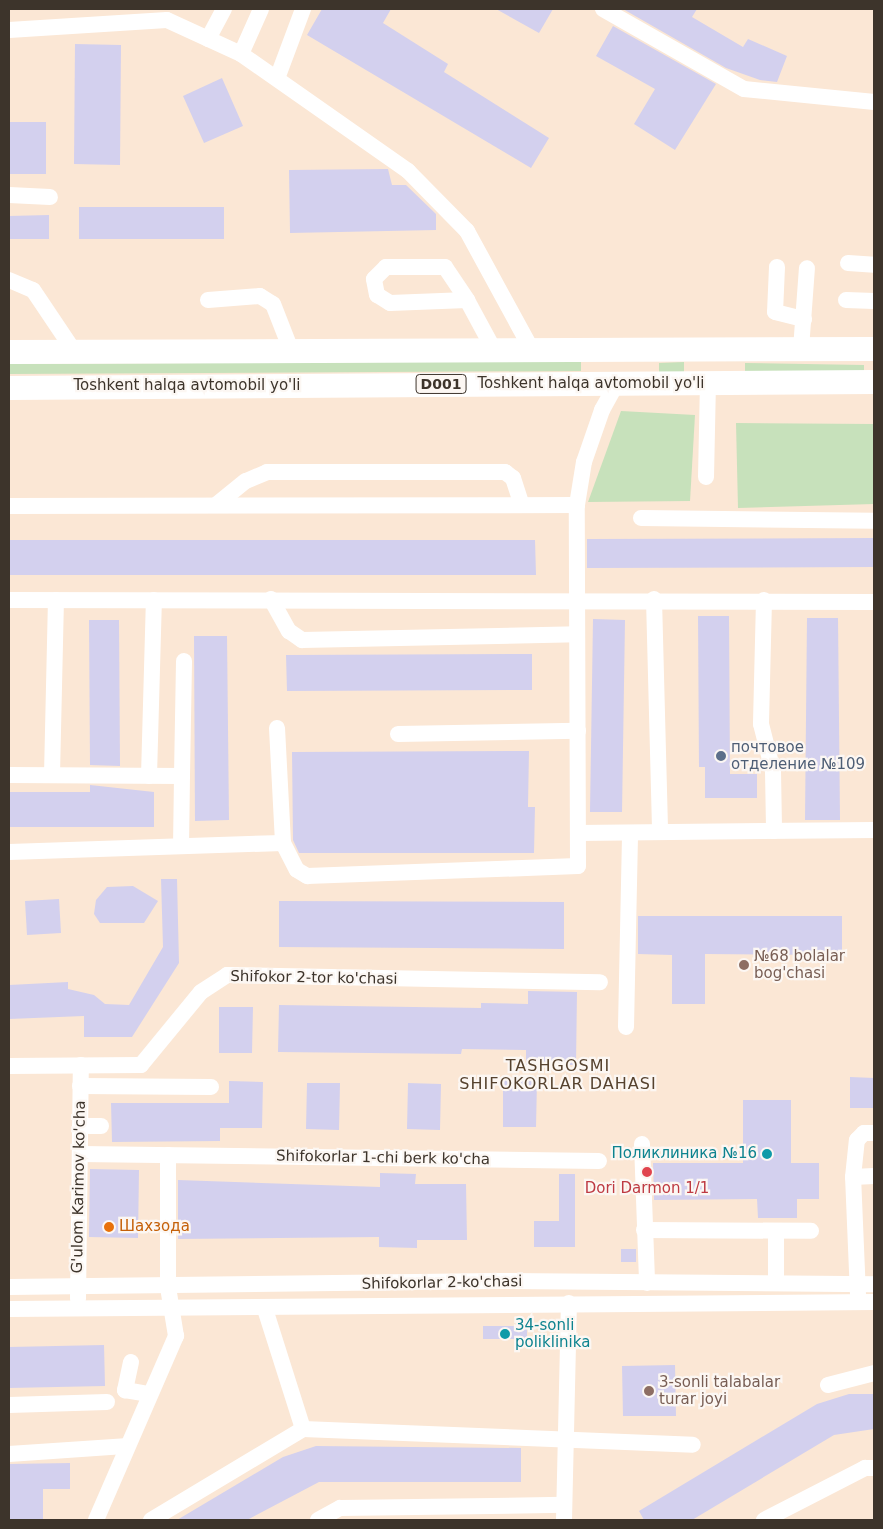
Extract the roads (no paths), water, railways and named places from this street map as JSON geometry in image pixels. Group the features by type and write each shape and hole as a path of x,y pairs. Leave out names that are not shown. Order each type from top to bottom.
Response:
{"highway":[{"path":"716,384 725,349"},
{"path":"9,352 874,349"},
{"path":"617,350 617,383"},
{"name":"Toshkent halqa avtomobil yo'li","path":"9,388 874,382"}],"street":[{"path":"208,39 224,9"},
{"path":"242,54 261,9"},
{"path":"278,76 302,9"},
{"path":"603,9 744,89 874,102"},
{"path":"9,30 134,15 167,20 242,54 278,76 408,171 467,231 532,350"},
{"path":"9,195 50,197"},
{"path":"848,263 874,265"},
{"path":"467,300 390,303 377,296 374,279 386,267 445,267 467,300 494,350"},
{"path":"777,267 775,312 804,319"},
{"path":"802,349 807,268"},
{"path":"9,280 33,290 74,352"},
{"path":"208,300 260,296 273,304 291,350"},
{"path":"846,300 874,301"},
{"path":"277,728 283,843 290,861 307,876 578,866 577,505 584,462 602,410 617,383"},
{"path":"706,477 716,384"},
{"path":"216,505 246,481 267,472 506,472 513,478 522,505"},
{"path":"9,506 577,505"},
{"path":"641,518 874,521"},
{"path":"9,600 577,598 874,602"},
{"path":"271,599 289,631 302,640 577,634"},
{"path":"654,599 660,832"},
{"path":"52,776 56,600"},
{"path":"149,776 154,600"},
{"path":"764,600 761,724 773,772 774,831"},
{"path":"181,845 184,661"},
{"path":"398,734 578,731"},
{"path":"9,775 182,776"},
{"path":"578,833 874,830"},
{"path":"626,1027 630,833"},
{"path":"9,852 283,843"},
{"name":"Shifokor 2-tor ko'chasi","path":"9,1066 141,1065 202,992 227,975 600,982"},
{"name":"G'ulom Karimov ko'cha","path":"78,1308 81,1065"},
{"path":"80,1086 211,1087"},
{"path":"80,1126 101,1126"},
{"path":"866,1302 866,1284 853,1176 857,1140 864,1133 874,1133"},
{"path":"642,1144 647,1283"},
{"name":"Shifokorlar 1-chi berk ko'cha","path":"80,1154 599,1161"},
{"path":"96,1520 125,1446 176,1336 168,1287 168,1155"},
{"path":"853,1176 874,1176"},
{"path":"644,1230 811,1231"},
{"path":"776,1231 776,1283"},
{"name":"Shifokorlar 2-ko'chasi","path":"9,1287 647,1283 866,1284"},
{"name":"Shifokorlar 2-ko'chasi","path":"9,1309 265,1309 569,1303 866,1302"},
{"path":"318,1520 340,1508 564,1513 569,1303"},
{"path":"265,1309 303,1428"},
{"path":"131,1362 125,1390 148,1394"},
{"path":"828,1385 874,1373"},
{"path":"9,1405 107,1402"},
{"path":"151,1520 303,1428 567,1438 693,1445"},
{"path":"9,1454 125,1446"},
{"path":"764,1520 865,1468 874,1468"}],"place":[{"name":"почтовое отделение №109","path":"721,756"},
{"name":"№68 bolalar bog'chasi","path":"744,965"},
{"name":"Поликлиника №16","path":"767,1154"},
{"name":"Dori Darmon 1/1","path":"647,1172"},
{"name":"Шахзода","path":"109,1227"},
{"name":"34-sonli poliklinika","path":"505,1334"},
{"name":"3-sonli talabalar turar joyi","path":"649,1391"}],"district":[{"name":"TASHGOSMI SHIFOKORLAR DAHASI","path":"558,1075"}]}
